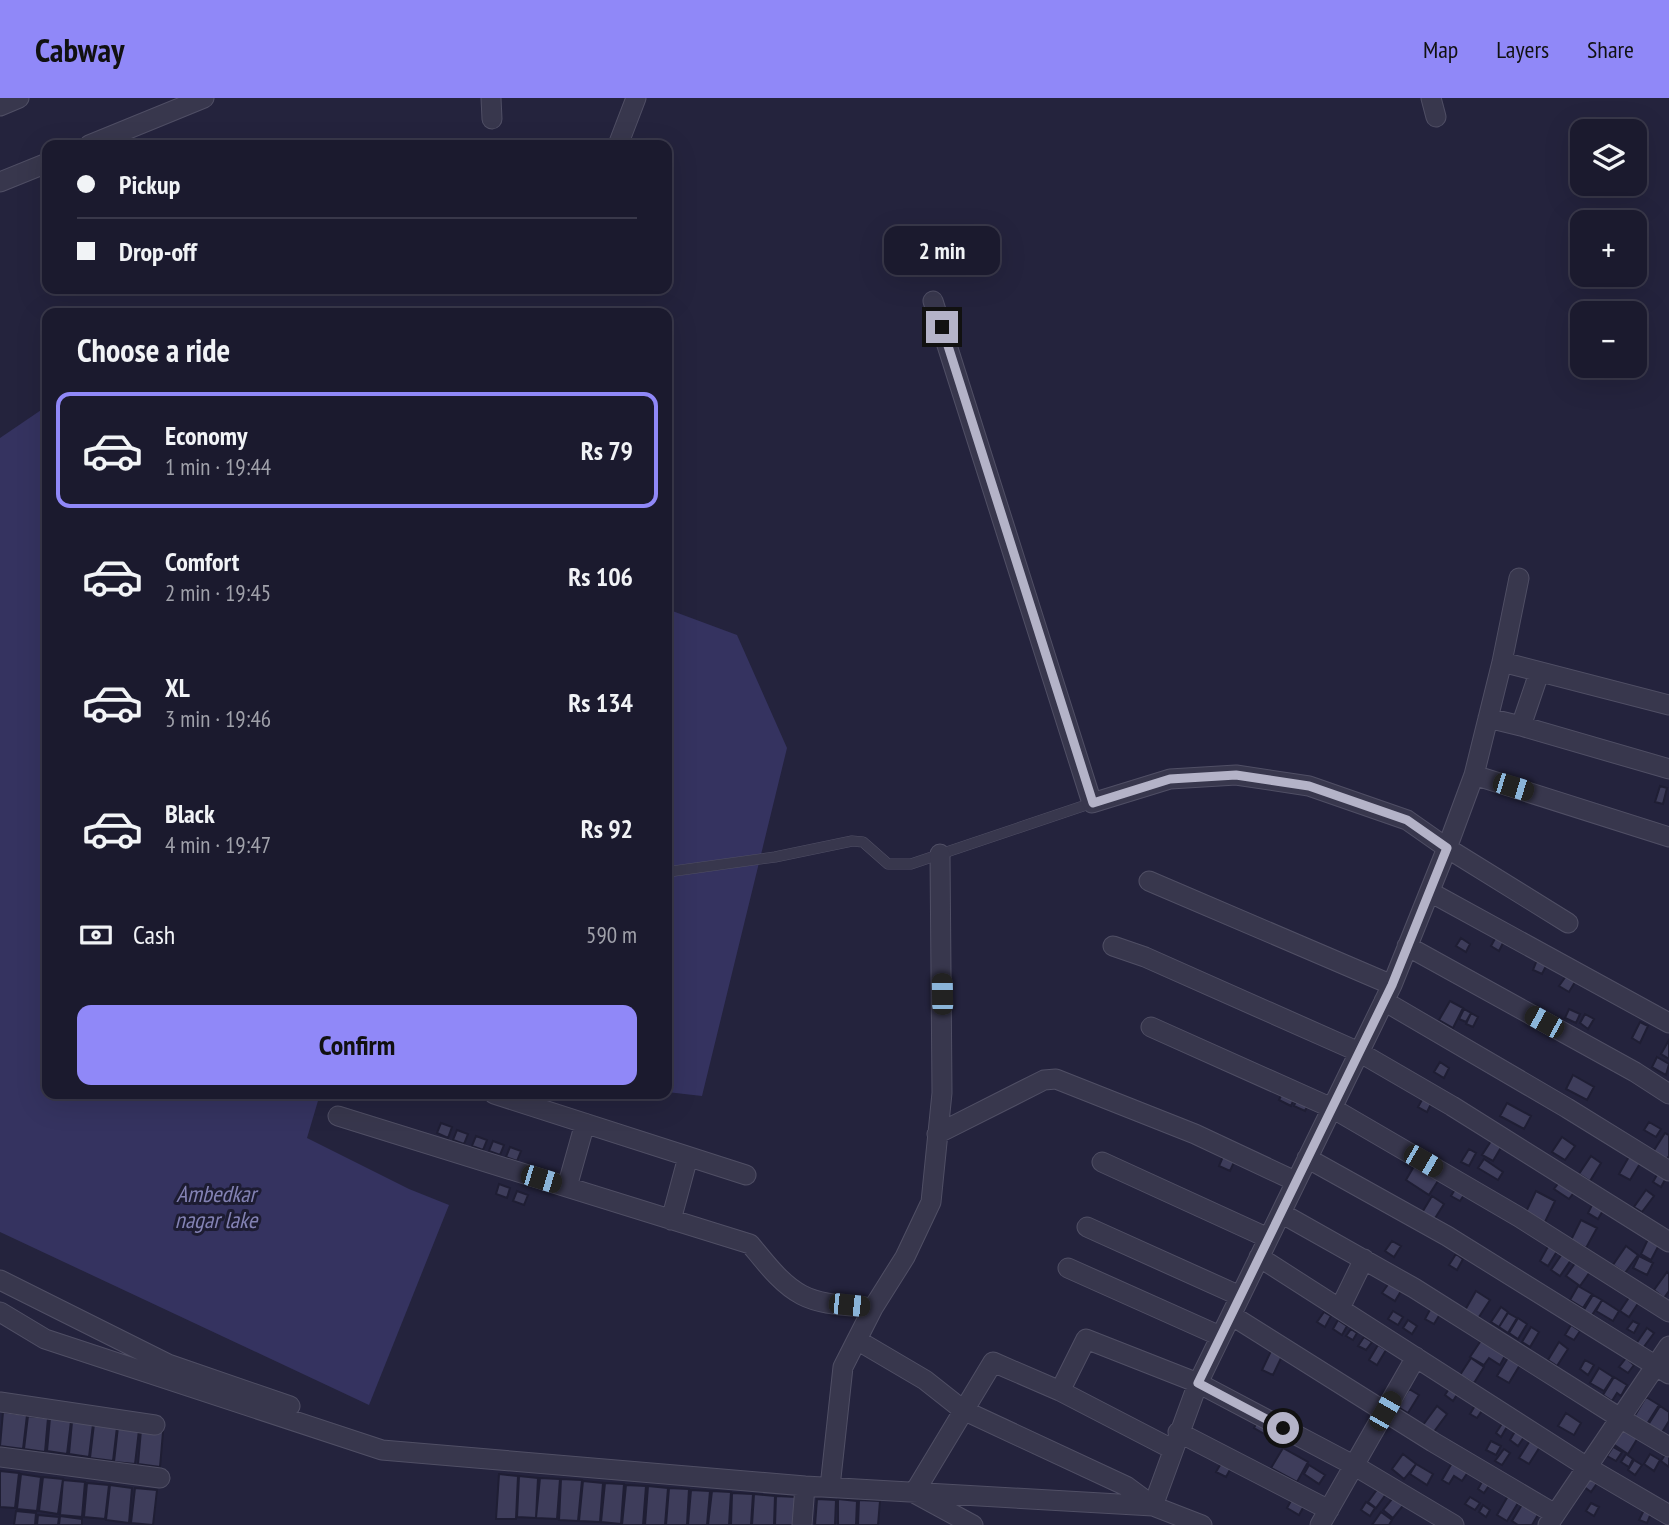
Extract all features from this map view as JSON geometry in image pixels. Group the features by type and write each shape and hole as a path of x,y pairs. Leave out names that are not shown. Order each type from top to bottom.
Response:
{"street":[{"path":"0,106 19,98"},
{"path":"491,98 492,119"},
{"path":"620,140 636,98"},
{"path":"101,140 201,99"},
{"path":"0,182 42,165"},
{"path":"933,300 1093,803 1170,779 1236,775 1309,786 1407,820 1568,923"},
{"path":"1153,1506 1198,1383 1388,993 1430,892 1474,775 1502,662 1519,578"},
{"path":"1502,662 1669,705"},
{"path":"1521,726 1539,673"},
{"path":"1488,718 1669,769"},
{"path":"1474,775 1669,837"},
{"path":"830,1488 843,1367 873,1308 905,1258 931,1202 942,1093 940,854"},
{"path":"1149,881 1388,993 1669,1171"},
{"path":"1430,892 1669,1023"},
{"path":"1113,946 1146,957 1359,1052 1452,1106 1669,1242"},
{"path":"1407,946 1635,1072 1669,1094"},
{"path":"1152,1027 1332,1108 1519,1217 1669,1312"},
{"path":"937,1134 1044,1080 1056,1079 1195,1134 1295,1181"},
{"path":"510,1099 746,1175"},
{"path":"338,1116 750,1244 778,1277 802,1295 824,1302 873,1308"},
{"path":"567,1187 585,1123"},
{"path":"671,1220 688,1157"},
{"path":"1307,1158 1447,1236 1662,1370"},
{"path":"1102,1162 1268,1238"},
{"path":"1280,1213 1414,1288 1669,1447"},
{"path":"1087,1227 1240,1296"},
{"path":"1259,1257 1587,1467 1669,1515"},
{"path":"1340,1308 1364,1259"},
{"path":"1068,1268 1220,1336"},
{"path":"0,1280 167,1364 373,1435 455,1455"},
{"path":"1231,1315 1552,1520 1620,1418 1662,1370 1669,1346"},
{"path":"1,1320 45,1339 382,1450 830,1488 1153,1506"},
{"path":"1060,1391 1086,1339 1198,1383 1355,1466 1454,1525"},
{"path":"857,1340 925,1380 963,1410 1126,1486 1153,1506 1202,1525"},
{"path":"914,1493 993,1362 1175,1441 1325,1518 1416,1357"},
{"path":"0,1402 155,1425"},
{"path":"0,1457 160,1478"},
{"path":"802,1525 805,1486"},
{"path":"914,1493 973,1525"}],"lane":[{"path":"672,871 775,857 852,841 863,842 888,864 911,864 1093,803"}],"water":[{"name":"Ambedkar nagar lake","path":"42,409 42,1099 319,1099 307,1138 409,1189 449,1205 369,1405 0,1232 0,438"},
{"path":"672,611 737,635 787,748 702,1096 672,1093"}],"building":[{"path":"1660,786 1667,788 1663,804 1655,802"},
{"path":"1497,935 1505,939 1499,951 1491,946"},
{"path":"1461,938 1470,944 1466,952 1456,946"},
{"path":"1537,960 1547,964 1542,974 1533,970"},
{"path":"1566,976 1575,982 1569,992 1559,986"},
{"path":"1450,1001 1463,1008 1453,1028 1439,1020"},
{"path":"1464,1009 1471,1013 1466,1022 1459,1019"},
{"path":"1569,1009 1580,1014 1576,1023 1565,1018"},
{"path":"1471,1013 1478,1017 1473,1027 1466,1024"},
{"path":"1585,1014 1594,1019 1588,1029 1580,1023"},
{"path":"1640,1022 1648,1026 1640,1043 1632,1038"},
{"path":"1669,1040 1669,1059 1661,1054"},
{"path":"1657,1057 1669,1064 1666,1075 1652,1067"},
{"path":"1440,1062 1449,1068 1444,1078 1434,1072"},
{"path":"1573,1075 1594,1087 1587,1100 1566,1089"},
{"path":"1283,1091 1295,1096 1291,1106 1279,1100"},
{"path":"1298,1096 1310,1101 1305,1111 1294,1106"},
{"path":"1423,1098 1432,1102 1427,1112 1418,1107"},
{"path":"1507,1103 1531,1116 1524,1129 1500,1116"},
{"path":"1649,1122 1661,1129 1656,1137 1644,1130"},
{"path":"441,1123 452,1127 448,1138 437,1133"},
{"path":"457,1130 468,1134 464,1144 453,1140"},
{"path":"1665,1133 1669,1135 1669,1156 1666,1160 1653,1152"},
{"path":"476,1136 487,1140 483,1150 472,1146"},
{"path":"1562,1137 1575,1146 1565,1160 1552,1152"},
{"path":"1493,1138 1503,1144 1493,1161 1482,1155"},
{"path":"493,1141 504,1145 500,1155 489,1151"},
{"path":"510,1147 521,1151 517,1161 506,1157"},
{"path":"1469,1149 1476,1153 1469,1166 1461,1162"},
{"path":"1224,1154 1235,1160 1230,1171 1219,1166"},
{"path":"1630,1155 1641,1162 1630,1180 1619,1174"},
{"path":"1591,1156 1601,1163 1590,1181 1579,1174"},
{"path":"1484,1159 1503,1172 1498,1180 1478,1168"},
{"path":"1417,1161 1441,1176 1429,1195 1406,1180"},
{"path":"1658,1173 1666,1178 1661,1187 1653,1182"},
{"path":"1560,1181 1575,1191 1569,1199 1554,1189"},
{"path":"499,1184 510,1188 507,1198 496,1194"},
{"path":"1457,1186 1466,1192 1460,1201 1451,1196"},
{"path":"1646,1190 1654,1196 1642,1212 1634,1207"},
{"path":"517,1191 528,1195 524,1205 513,1201"},
{"path":"1536,1191 1555,1201 1544,1224 1525,1214"},
{"path":"1432,1196 1444,1204 1432,1223 1420,1216"},
{"path":"1594,1201 1605,1207 1598,1219 1588,1213"},
{"path":"1581,1220 1597,1228 1586,1248 1571,1240"},
{"path":"1649,1237 1660,1243 1651,1260 1641,1254"},
{"path":"1392,1241 1401,1246 1394,1257 1385,1251"},
{"path":"1550,1243 1559,1248 1548,1266 1540,1261"},
{"path":"1626,1246 1638,1255 1625,1273 1613,1265"},
{"path":"1564,1251 1573,1257 1560,1276 1551,1270"},
{"path":"1456,1254 1463,1259 1457,1270 1449,1265"},
{"path":"1639,1256 1653,1263 1647,1275 1633,1268"},
{"path":"1578,1259 1592,1269 1580,1286 1566,1276"},
{"path":"1667,1272 1669,1291 1664,1298 1654,1290"},
{"path":"1389,1283 1401,1291 1395,1301 1382,1293"},
{"path":"1578,1286 1592,1294 1583,1308 1570,1300"},
{"path":"1476,1291 1490,1300 1477,1320 1464,1312"},
{"path":"1632,1293 1641,1299 1629,1317 1620,1311"},
{"path":"1593,1295 1602,1300 1590,1318 1582,1313"},
{"path":"1602,1300 1619,1311 1613,1321 1596,1311"},
{"path":"1501,1307 1508,1312 1499,1327 1491,1322"},
{"path":"1431,1308 1440,1314 1434,1324 1425,1319"},
{"path":"1393,1311 1403,1317 1398,1325 1388,1319"},
{"path":"1324,1312 1331,1316 1325,1327 1317,1322"},
{"path":"1508,1313 1517,1318 1508,1333 1499,1327"},
{"path":"1518,1318 1527,1324 1518,1339 1509,1333"},
{"path":"1338,1320 1347,1326 1342,1335 1333,1329"},
{"path":"1408,1320 1417,1326 1412,1334 1403,1328"},
{"path":"1633,1321 1639,1324 1634,1333 1627,1329"},
{"path":"1571,1325 1580,1331 1574,1340 1565,1335"},
{"path":"1531,1327 1539,1332 1530,1347 1522,1342"},
{"path":"1647,1328 1654,1333 1643,1348 1636,1344"},
{"path":"1351,1329 1357,1333 1353,1340 1346,1336"},
{"path":"1364,1337 1372,1342 1366,1350 1358,1346"},
{"path":"1482,1339 1506,1354 1500,1365 1489,1358 1484,1365 1470,1357"},
{"path":"1559,1342 1568,1349 1557,1366 1548,1360"},
{"path":"1378,1345 1386,1350 1377,1365 1369,1360"},
{"path":"1272,1349 1283,1354 1273,1375 1262,1370"},
{"path":"1509,1356 1521,1363 1509,1383 1497,1376"},
{"path":"1471,1358 1484,1367 1474,1383 1460,1375"},
{"path":"1626,1358 1634,1365 1628,1373 1619,1367"},
{"path":"1585,1360 1594,1365 1588,1375 1580,1369"},
{"path":"1599,1368 1613,1377 1604,1391 1590,1383"},
{"path":"1614,1377 1627,1385 1621,1396 1617,1393 1612,1401 1603,1395"},
{"path":"1450,1387 1458,1393 1453,1401 1445,1395"},
{"path":"1409,1389 1419,1395 1408,1413 1398,1407"},
{"path":"1646,1397 1659,1405 1647,1424 1634,1417"},
{"path":"1476,1404 1483,1409 1477,1418 1470,1414"},
{"path":"1437,1406 1447,1414 1433,1433 1423,1425"},
{"path":"1660,1406 1669,1412 1669,1421 1661,1434 1648,1425"},
{"path":"3,1412 27,1415 23,1449 0,1446"},
{"path":"1566,1413 1581,1423 1574,1435 1558,1426"},
{"path":"28,1416 48,1418 45,1452 24,1449"},
{"path":"50,1418 71,1421 67,1454 47,1451"},
{"path":"1259,1418 1273,1426 1268,1436 1254,1428"},
{"path":"72,1422 93,1424 89,1457 69,1454"},
{"path":"1503,1422 1508,1425 1501,1437 1496,1433"},
{"path":"94,1424 117,1427 113,1461 90,1458"},
{"path":"118,1427 139,1430 135,1464 114,1462"},
{"path":"1624,1427 1639,1436 1628,1454 1613,1444"},
{"path":"1517,1428 1526,1434 1518,1446 1510,1440"},
{"path":"141,1430 163,1432 160,1467 138,1464"},
{"path":"1531,1439 1541,1445 1529,1464 1519,1458"},
{"path":"1491,1441 1501,1446 1496,1455 1486,1450"},
{"path":"1613,1447 1622,1452 1616,1461 1607,1456"},
{"path":"1283,1448 1308,1462 1297,1482 1271,1468"},
{"path":"1504,1449 1510,1453 1502,1465 1495,1461"},
{"path":"1666,1453 1669,1455 1669,1467 1661,1461"},
{"path":"1403,1454 1416,1464 1404,1479 1392,1469"},
{"path":"1626,1454 1633,1459 1629,1467 1621,1462"},
{"path":"1650,1454 1660,1460 1654,1471 1644,1464"},
{"path":"1223,1460 1232,1466 1226,1477 1216,1472"},
{"path":"1634,1460 1642,1465 1635,1475 1628,1470"},
{"path":"1452,1463 1468,1472 1462,1481 1454,1476 1449,1484 1442,1480"},
{"path":"1416,1464 1433,1474 1427,1485 1410,1474"},
{"path":"1309,1465 1325,1475 1319,1484 1304,1474"},
{"path":"0,1471 19,1473 15,1508 0,1507"},
{"path":"21,1474 41,1477 37,1511 17,1509"},
{"path":"499,1474 518,1476 516,1519 496,1519"},
{"path":"519,1476 538,1478 536,1518 517,1517"},
{"path":"1589,1476 1598,1482 1591,1492 1583,1486"},
{"path":"43,1477 63,1479 58,1514 39,1511"},
{"path":"540,1478 560,1479 557,1519 536,1518"},
{"path":"561,1479 582,1480 578,1521 559,1520"},
{"path":"63,1480 85,1482 82,1517 60,1515"},
{"path":"1483,1480 1490,1484 1484,1493 1478,1489"},
{"path":"583,1481 603,1483 600,1522 579,1521"},
{"path":"87,1483 109,1485 105,1519 84,1517"},
{"path":"605,1483 624,1484 621,1524 601,1522"},
{"path":"1381,1484 1389,1490 1376,1508 1368,1502"},
{"path":"110,1485 132,1488 129,1523 106,1520"},
{"path":"626,1485 646,1486 643,1525 622,1525"},
{"path":"648,1486 668,1488 665,1525 645,1525"},
{"path":"135,1488 157,1490 153,1525 131,1523"},
{"path":"669,1488 689,1489 687,1525 666,1525"},
{"path":"691,1490 710,1491 707,1525 688,1525"},
{"path":"712,1491 731,1492 729,1525 708,1525"},
{"path":"732,1493 753,1494 751,1525 731,1525"},
{"path":"754,1494 775,1496 774,1525 752,1525"},
{"path":"1396,1494 1406,1502 1393,1518 1383,1510"},
{"path":"776,1496 797,1497 795,1525 775,1525"},
{"path":"1508,1496 1518,1503 1507,1521 1497,1515"},
{"path":"1470,1497 1480,1503 1475,1510 1465,1504"},
{"path":"817,1499 836,1500 835,1525 815,1525"},
{"path":"838,1499 857,1501 856,1525 838,1525"},
{"path":"1292,1499 1304,1506 1299,1515 1287,1508"},
{"path":"859,1500 880,1501 878,1525 858,1525"},
{"path":"1366,1502 1375,1508 1370,1516 1361,1510"},
{"path":"1523,1503 1539,1513 1532,1525 1518,1525 1512,1521"},
{"path":"1591,1503 1599,1507 1594,1516 1586,1511"},
{"path":"1483,1505 1490,1510 1486,1517 1479,1512"},
{"path":"1644,1510 1651,1513 1647,1523 1639,1520"},
{"path":"16,1511 36,1513 35,1525 14,1525"},
{"path":"1381,1512 1392,1520 1389,1525 1372,1525"},
{"path":"38,1515 59,1517 58,1525 37,1525"},
{"path":"60,1516 82,1519 82,1525 59,1525"}],"route":[{"path":"942,327 1093,803 1170,779 1236,775 1309,786 1407,820 1447,848 1392,985 1198,1383 1283,1428"}]}
